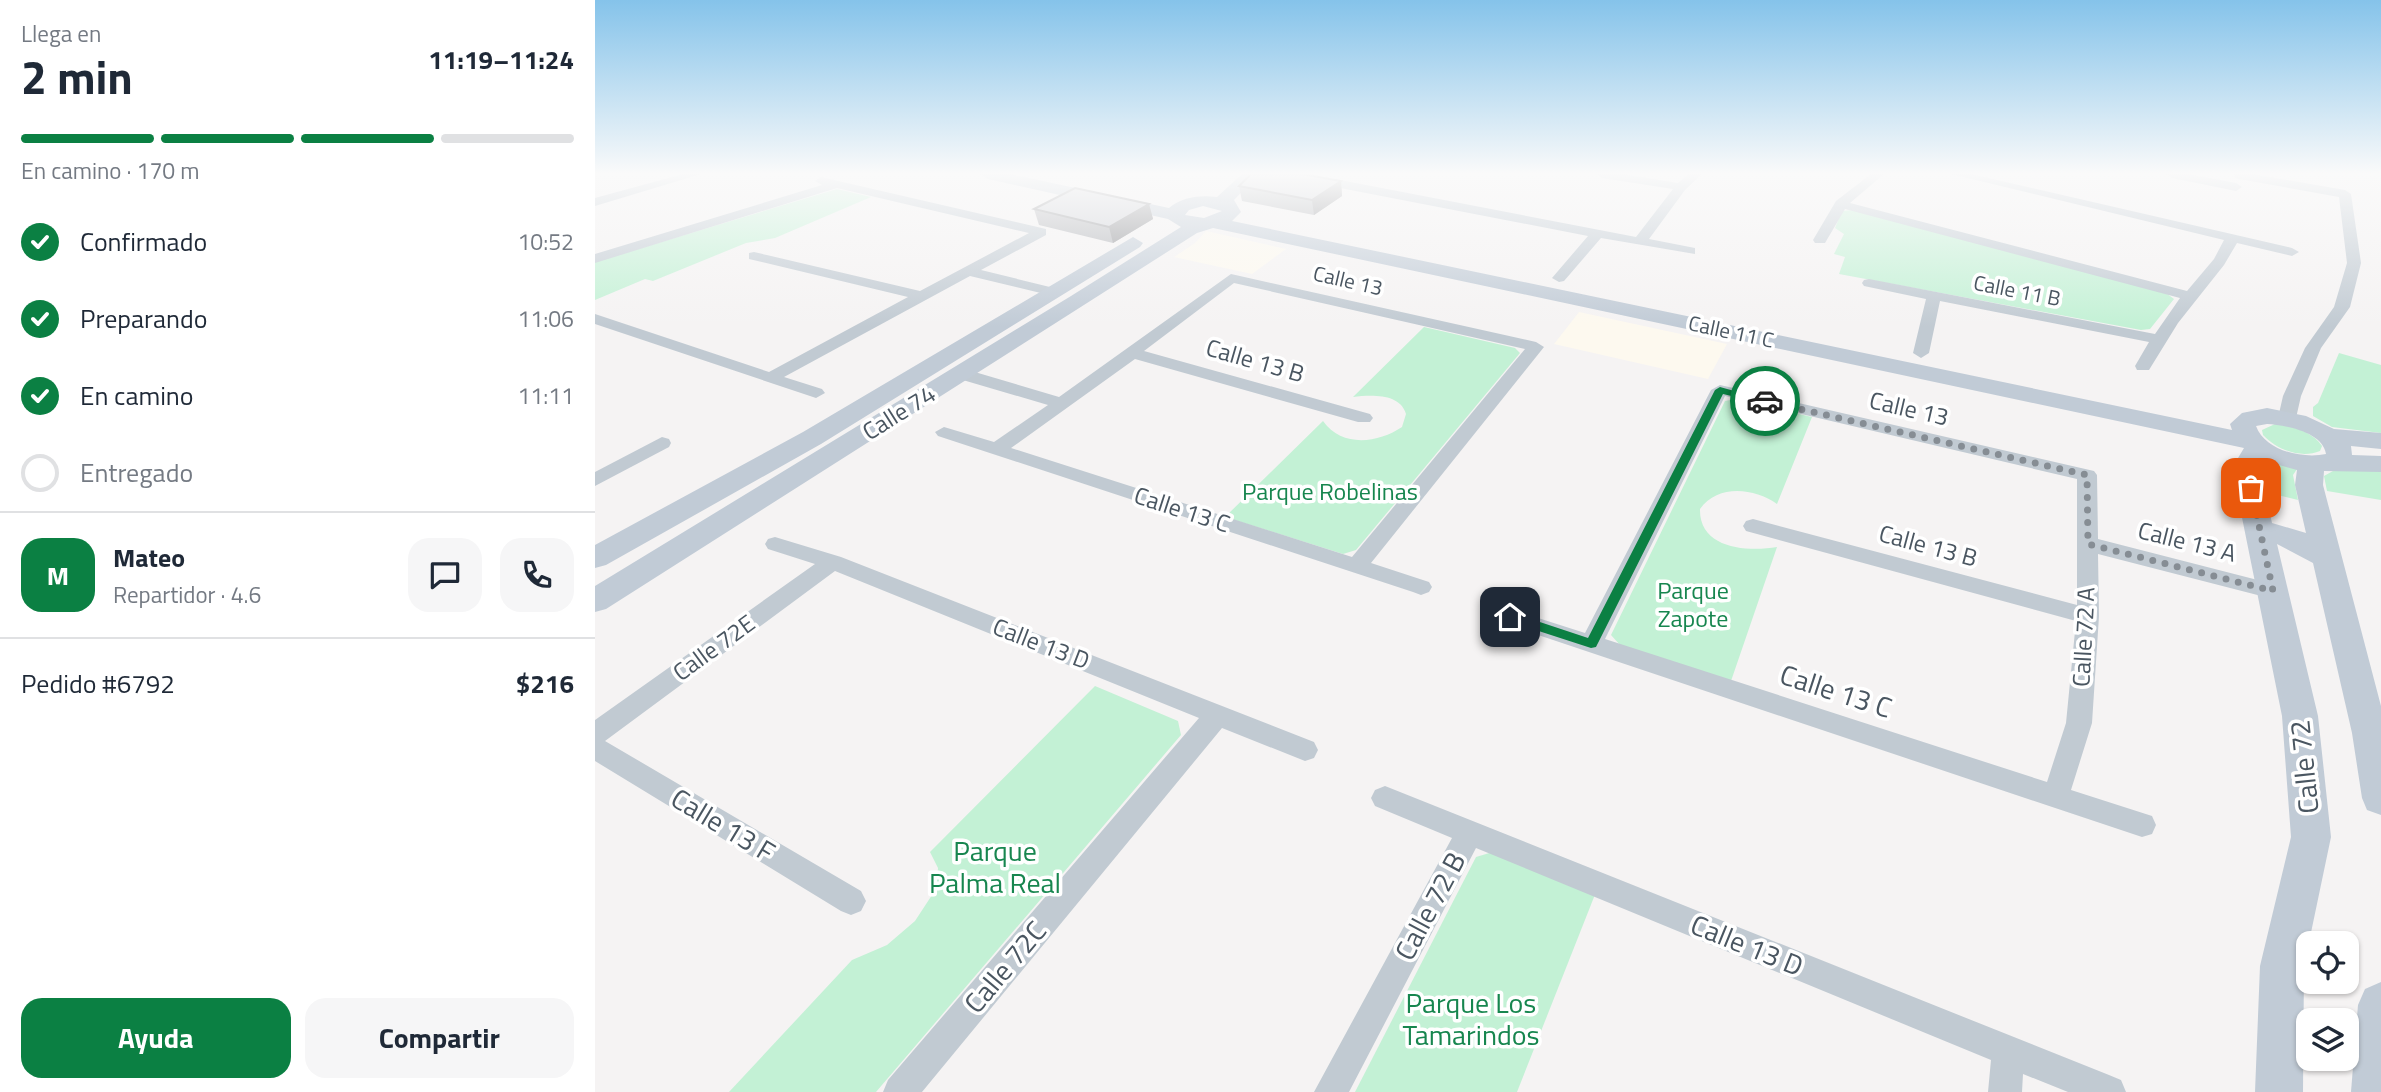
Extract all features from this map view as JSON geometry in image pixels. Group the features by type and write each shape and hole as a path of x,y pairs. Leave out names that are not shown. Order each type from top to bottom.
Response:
{"main road":[{"path":"1161,225 1167,227"},
{"name":"Calle 74","path":"595,558 838,422 1049,291 1174,225"},
{"name":"Calle 11 C","path":"1238,225 1273,234 1629,301 2128,406"},
{"path":"1273,234 1277,228 1287,225"},
{"name":"Calle 11 C","path":"1303,225 1559,278 1629,301"},
{"name":"Calle 74","path":"595,601 1120,274 1167,227"},
{"path":"1092,267 1120,274"},
{"name":"Calle 11 C","path":"1698,316 1921,353 2252,437"},
{"path":"2324,454 2309,425 2287,418 2267,416 2252,437 2289,460 2324,454 2381,441"},
{"path":"838,422 836,428 840,432 863,435"},
{"name":"Calle 72","path":"2252,437 2246,468 2300,716 2311,837 2282,967 2279,1092"},
{"path":"2324,454 2381,464"},
{"path":"2324,454 2309,485 2371,733 2381,798"},
{"path":"720,489 747,491 755,501"},
{"path":"2260,530 2291,537 2327,558"},
{"path":"2375,1092 2381,1004"}],"street":[{"path":"595,259 705,225"},
{"path":"771,377 1041,232 1010,225"},
{"path":"1560,225 1690,251"},
{"path":"1640,241 1652,225"},
{"path":"1820,240 1829,225"},
{"path":"1921,225 2190,296"},
{"path":"2176,225 2293,252"},
{"path":"2287,418 2292,396 2313,348 2342,307 2354,263 2349,225"},
{"path":"1559,278 1598,233"},
{"path":"2143,366 2190,296 2226,255 2232,238"},
{"path":"754,256 922,296"},
{"path":"969,271 1049,291"},
{"name":"Calle 13","path":"1132,353 1231,278 1536,347 1357,566"},
{"name":"Calle 11 B","path":"1869,283 2158,340"},
{"path":"1921,353 1934,296"},
{"path":"595,319 817,393"},
{"path":"996,449 1132,353"},
{"name":"Calle 13 B","path":"1132,353 1364,418"},
{"path":"962,374 1060,403"},
{"name":"Calle 13","path":"1591,643 1720,390 2087,475"},
{"name":"Calle 13 C","path":"944,432 1421,587"},
{"path":"598,476 662,443"},
{"name":"Calle 72 A","path":"2056,796 2079,723 2088,616 2087,475"},
{"name":"Calle 13 B","path":"1753,526 2088,616"},
{"name":"Calle 13 D","path":"775,544 833,562 1305,750"},
{"name":"Calle 13 A","path":"2088,544 2273,591"},
{"name":"Calle 72E","path":"595,734 833,562"},
{"name":"Calle 13 C","path":"1510,617 2142,825"},
{"name":"Calle 72C","path":"900,1092 1218,714"},
{"name":"Calle 13 F","path":"595,748 851,901"},
{"name":"Calle 13 D","path":"1385,797 2109,1092"},
{"name":"Calle 72 B","path":"1331,1092 1470,832"},
{"path":"2005,1092 2008,1051"}],"shaded area":[{"path":"1206,231 1286,249 1252,274 1174,257 1195,243"},
{"path":"1579,312 1727,344 1708,379 1554,344"}],"green space":[{"path":"718,225 806,225 775,238 746,243 653,281 645,279 595,300 595,262"},
{"path":"1836,225 1909,225 2166,293 2174,299 2150,329 2141,330 1839,274 1845,257 1834,254 1844,234 1835,228"},
{"name":"Parque Robelinas","path":"1424,327 1515,348 1520,353 1356,550 1343,554 1225,517 1323,421 1340,436 1361,440 1382,437 1402,427 1406,414 1398,402 1384,397 1353,397"},
{"path":"2339,353 2381,365 2381,433 2332,427 2313,416 2313,407 2318,403"},
{"name":"Parque Zapote","path":"1736,399 1812,417 1777,504 1758,495 1737,491 1716,495 1700,509 1702,522 1716,540 1740,548 1777,547 1731,681 1620,645 1611,635 1725,401"},
{"path":"2275,424 2307,433 2322,446 2320,451 2297,453 2275,445 2263,435 2262,430"},
{"path":"2273,462 2297,469 2293,475 2298,500 2269,493 2267,479"},
{"path":"2333,471 2381,471 2381,500 2327,491 2324,476"},
{"name":"Parque Palma Real","path":"1095,686 1178,721 1181,735 876,1092 729,1092 852,960 887,945 915,921 932,895 937,880 938,868 930,852"},
{"name":"Parque Los Tamarindos","path":"1496,851 1596,892 1517,1092 1355,1092 1476,857"}],"way so far":[{"path":"1765,401 2087,475 2088,544 2273,591 2251,488"}],"route":[{"path":"1510,617 1591,643 1720,390 1765,401"}]}
